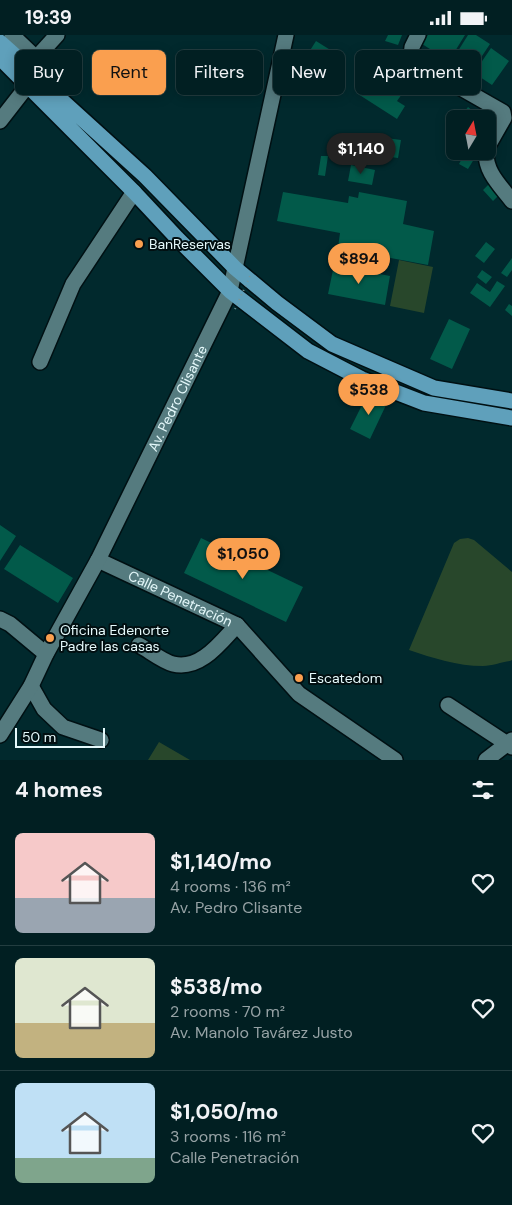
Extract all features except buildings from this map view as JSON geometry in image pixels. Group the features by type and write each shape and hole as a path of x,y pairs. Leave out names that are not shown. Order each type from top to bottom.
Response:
{"main road":[{"path":"0,42 15,51"},
{"path":"0,58 15,72"},
{"path":"38,95 230,291 308,351 362,379 424,403 512,418"},
{"path":"56,95 145,176 235,268 276,303 332,344 434,388 512,401"}],"street":[{"path":"12,35 23,50"},
{"path":"43,50 57,35"},
{"name":"Av. Pedro Clisante","path":"3,725 31,686 46,654 98,560 230,291 286,35"},
{"path":"418,35 412,47 410,57 417,63 503,112 504,118 496,132"},
{"path":"0,121 20,95"},
{"path":"486,160 488,169 512,201"},
{"path":"40,362 73,284 134,192"},
{"name":"Calle Penetración","path":"98,560 237,625 298,694 395,760"},
{"path":"0,619 10,624 46,654"},
{"path":"139,645 172,664 191,663 199,661 208,655 237,625"},
{"path":"31,686 44,709 63,727 100,740"},
{"path":"448,705 510,744 486,760"}],"path":[{"path":"235,309 251,273"}],"green space":[{"path":"399,260 433,267 424,313 390,306"},
{"path":"468,538 474,540 512,572 512,660 510,661 486,666 473,666 436,659 409,650 454,543 460,539"},
{"path":"159,742 190,760 148,760"}],"place":[{"name":"BanReservas","path":"139,244"},
{"name":"Oficina Edenorte Padre las casas","path":"50,638"},
{"name":"Escatedom","path":"299,678"}]}
